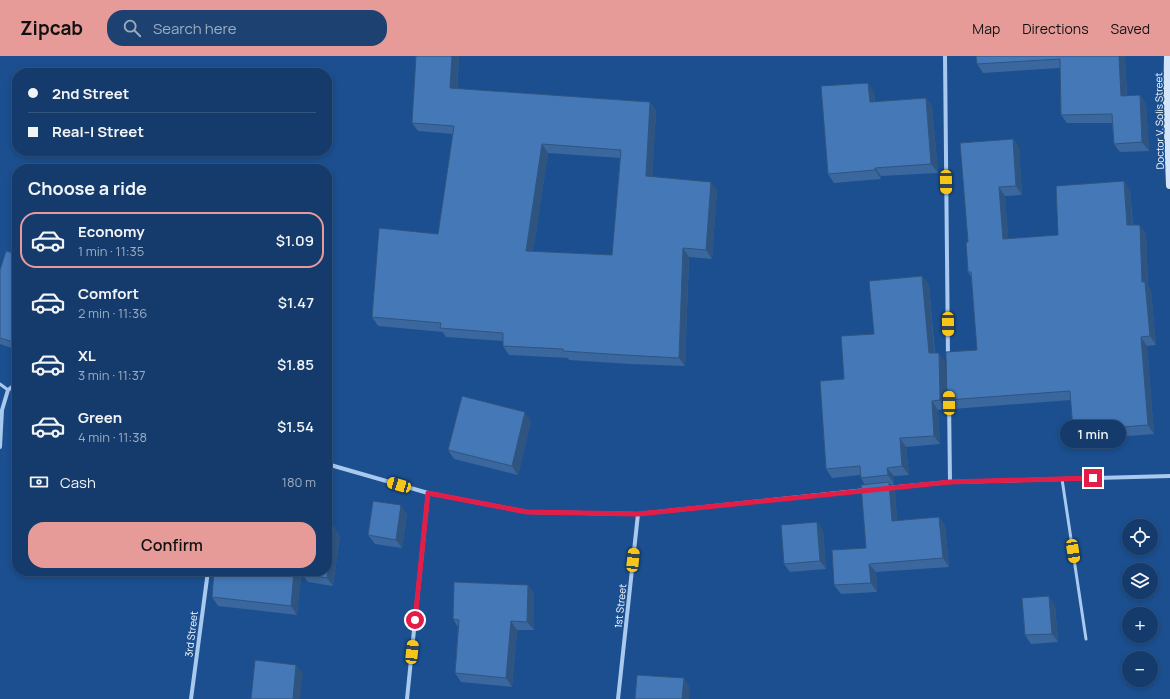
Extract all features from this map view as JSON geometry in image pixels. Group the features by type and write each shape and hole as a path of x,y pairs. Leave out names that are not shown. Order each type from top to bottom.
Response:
{"street":[{"path":"945,56 948,363"},
{"name":"Doctor V. Solis Street","path":"1168,56 1170,185"},
{"path":"0,447 2,410 8,390 12,387"},
{"path":"949,395 950,482"},
{"path":"332,465 428,493 527,512 638,514 872,490"},
{"path":"880,489 950,482 1170,476"},
{"path":"407,699 428,493"},
{"name":"1st Street","path":"618,699 638,514"},
{"name":"3rd Street","path":"191,699 207,576"}],"lane":[{"path":"0,384 8,390"},
{"path":"1062,478 1086,639"}],"building":[{"path":"416,56 452,56 450,88 650,102 646,176 711,182 706,250 683,248 679,358 503,346 503,333 440,328 441,323 372,317 379,228 438,234 454,126 412,123","holes":["542,144 621,150 612,255 526,251"]},
{"path":"976,56 1119,56 1121,96 1140,95 1142,142 1114,144 1112,114 1061,115 1060,59 977,64"},
{"path":"868,83 870,102 926,98 931,164 875,168 875,170 828,174 821,86"},
{"path":"1013,139 1016,186 999,187 1003,239 1058,235 1056,186 1124,181 1127,225 1140,225 1142,282 1145,282 1150,336 1141,337 1148,425 1073,431 1070,391 947,400 946,352 977,350 971,272 968,272 966,242 968,242 960,143"},
{"path":"6,251 12,253 12,342 0,338 0,270"},
{"path":"922,276 929,353 939,353 940,400 932,401 934,436 900,438 902,466 887,468 888,475 861,478 860,466 826,469 820,381 844,379 841,336 874,334 869,281"},
{"path":"462,396 525,412 512,466 448,450"},
{"path":"889,482 892,521 939,517 943,558 869,564 871,583 834,585 832,550 866,548 861,485"},
{"path":"373,501 401,505 396,540 368,535"},
{"path":"817,522 820,561 784,564 781,525"},
{"path":"332,527 334,527 332,542"},
{"path":"214,576 294,576 291,606 212,597"},
{"path":"314,576 327,576 327,578"},
{"path":"454,582 528,585 527,622 511,621 506,678 455,673 459,620 453,619"},
{"path":"1049,596 1052,634 1025,635 1022,598"},
{"path":"255,660 296,665 293,699 251,699"},
{"path":"637,675 684,678 682,699 635,699"}],"route":[{"path":"415,620 428,493 527,512 638,514 950,482 1093,478"}]}
